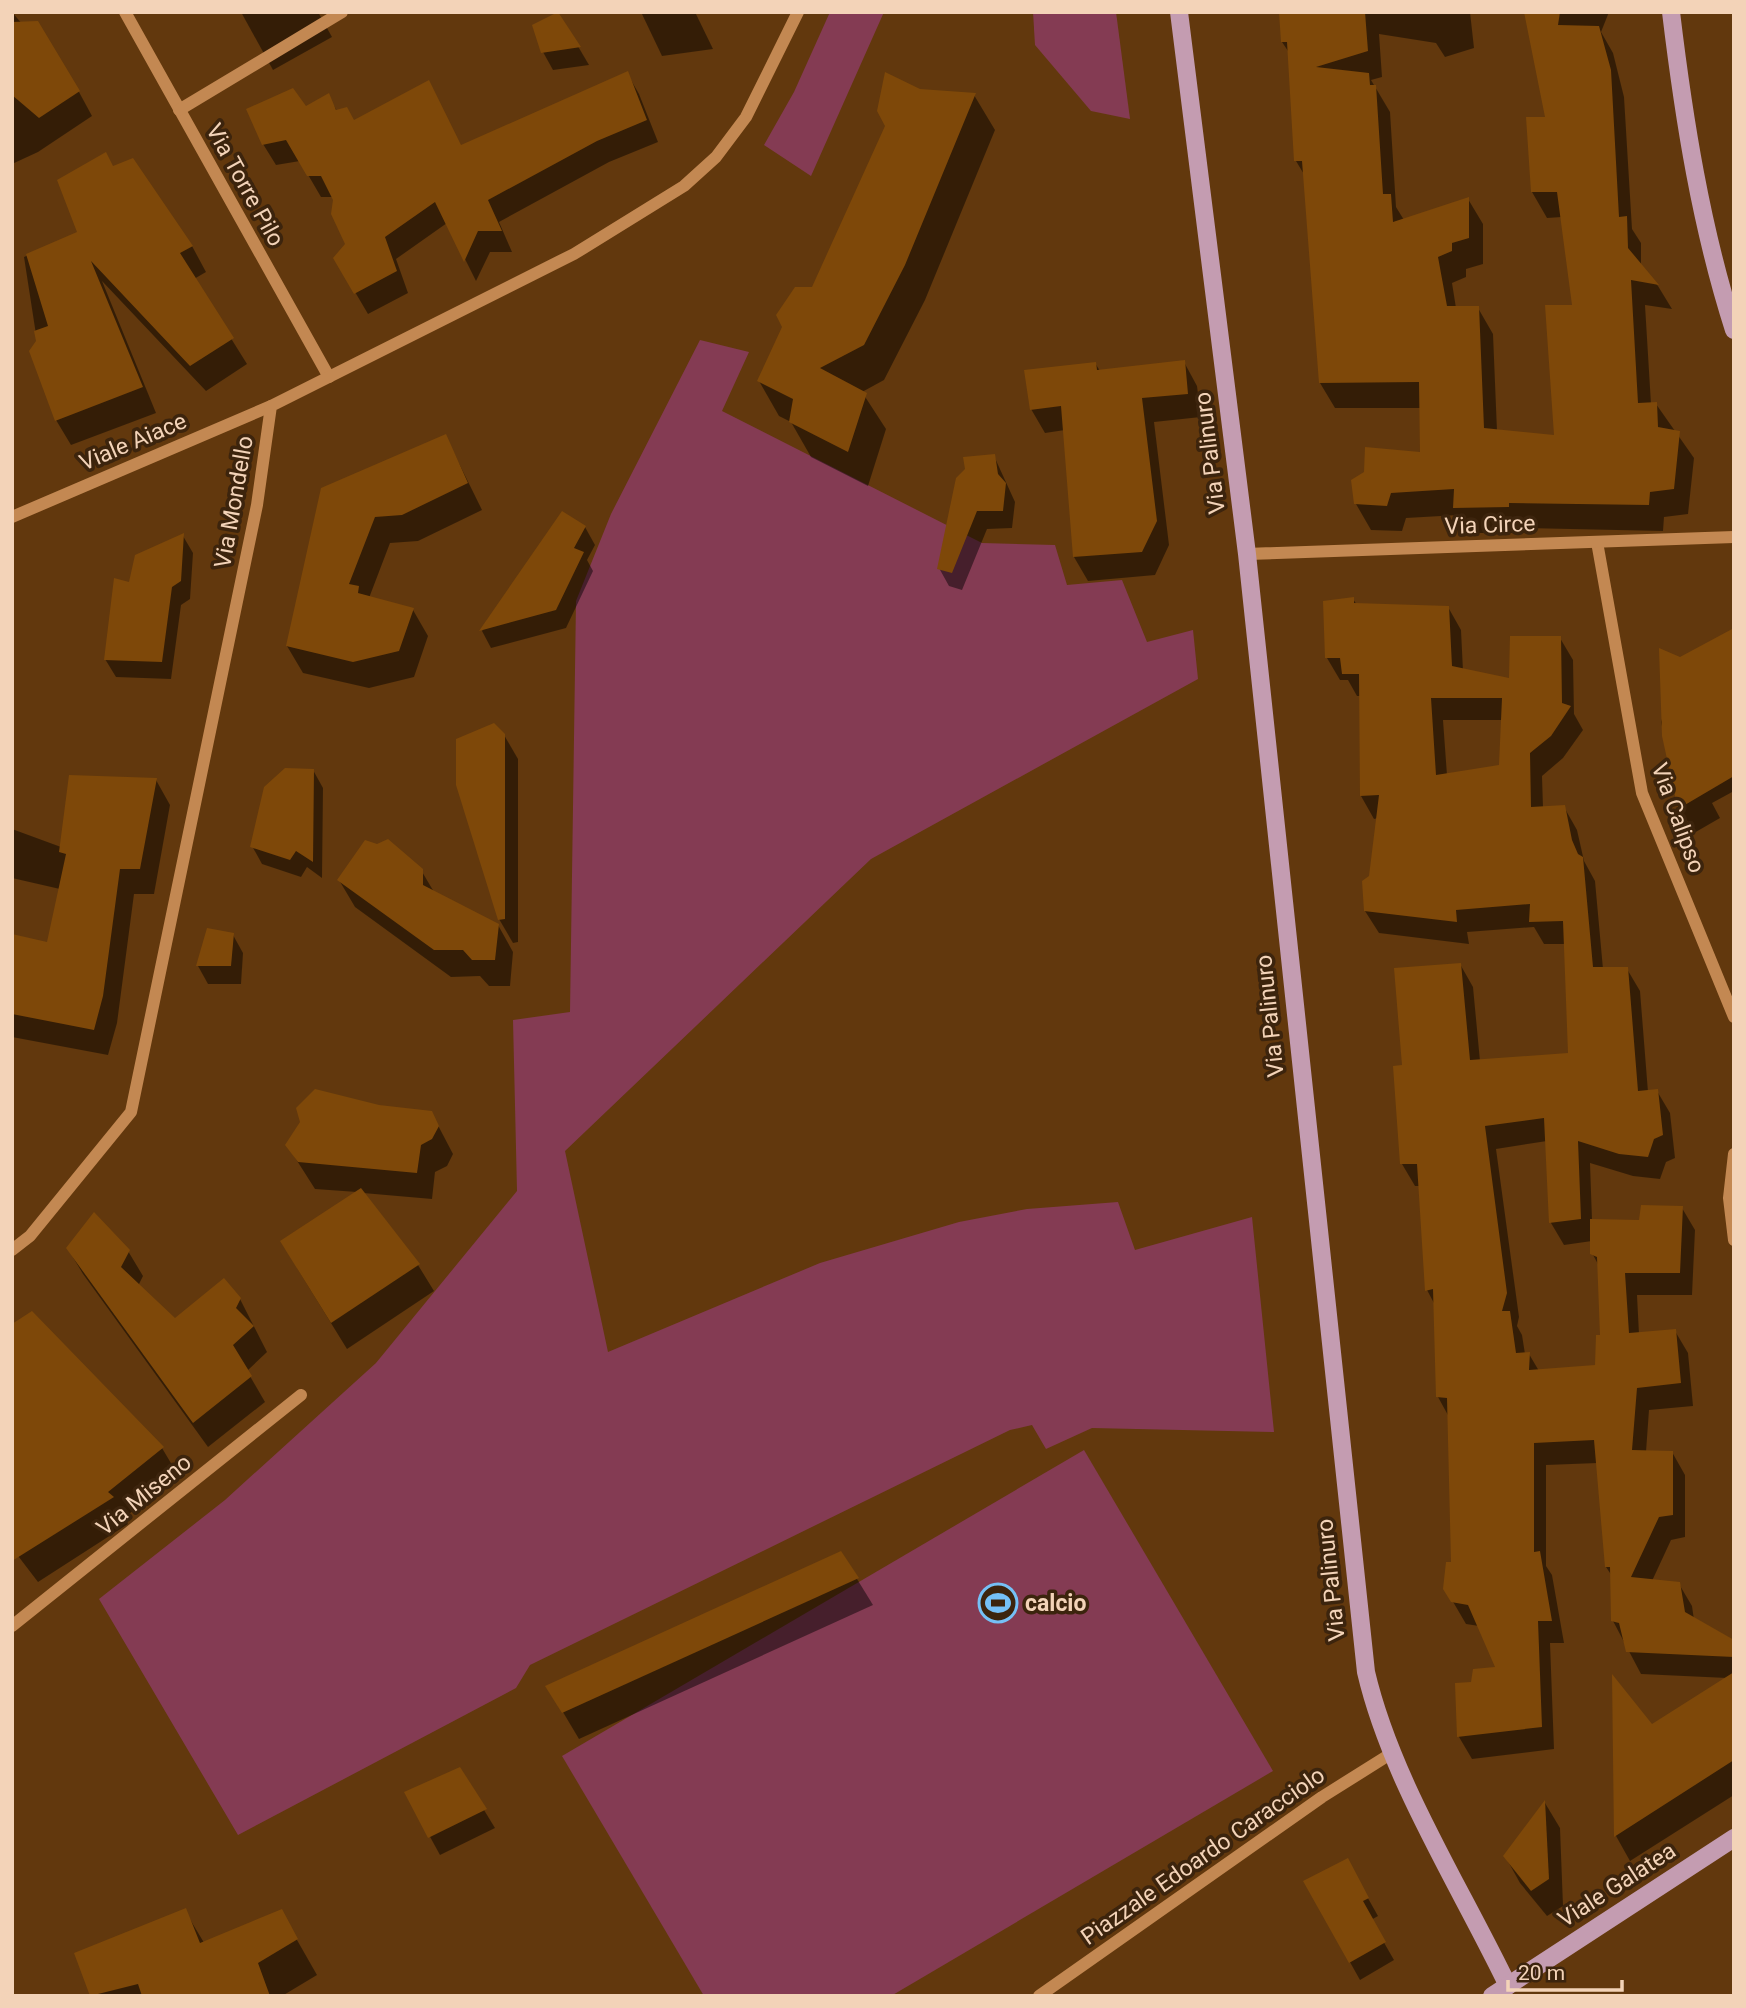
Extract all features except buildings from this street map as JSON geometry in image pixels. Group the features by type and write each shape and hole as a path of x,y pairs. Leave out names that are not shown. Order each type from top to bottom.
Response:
{"main road":[{"name":"Via Palinuro","path":"1179,12 1247,554 1366,1672 1375,1713 1392,1753 1511,1991"},
{"path":"1671,12 1691,158 1709,240 1734,330"},
{"name":"Viale Galatea","path":"1492,1996 1511,1991 1734,1838"}],"street":[{"name":"Via Torre Pilo","path":"125,12 329,377"},
{"path":"179,110 342,12"},
{"path":"271,406 574,254 684,186 716,158 746,117 798,12"},
{"name":"Viale Aiace","path":"12,517 271,406"},
{"name":"Via Mondello","path":"12,1250 30,1236 131,1112 257,505 271,406"},
{"name":"Via Circe","path":"1247,554 1734,537"},
{"name":"Via Calipso","path":"1597,542 1642,793 1734,1017"},
{"path":"1734,1154 1729,1198 1734,1240"},
{"name":"Via Miseno","path":"12,1626 301,1395"},
{"name":"Piazzale Edoardo Caracciolo","path":"1039,1996 1322,1797 1392,1753"}],"shaded area":[{"path":"830,12 884,12 811,176 764,145 794,92"},
{"path":"1033,12 1116,12 1130,119 1091,111 1035,45"},
{"path":"700,340 749,352 722,411 982,543 1055,545 1067,585 1122,580 1147,642 1193,630 1198,679 871,859 565,1151 608,1352 820,1263 959,1222 1027,1209 1118,1202 1135,1250 1252,1217 1274,1432 1092,1428 1046,1449 1032,1425 1010,1430 530,1665 516,1688 238,1835 99,1599 225,1500 376,1363 517,1191 513,1020 570,1012 576,601 611,514"},
{"name":"calcio","path":"1084,1450 1273,1771 891,1996 704,1996 562,1756"}],"place":[{"name":"calcio","path":"998,1603"}]}
